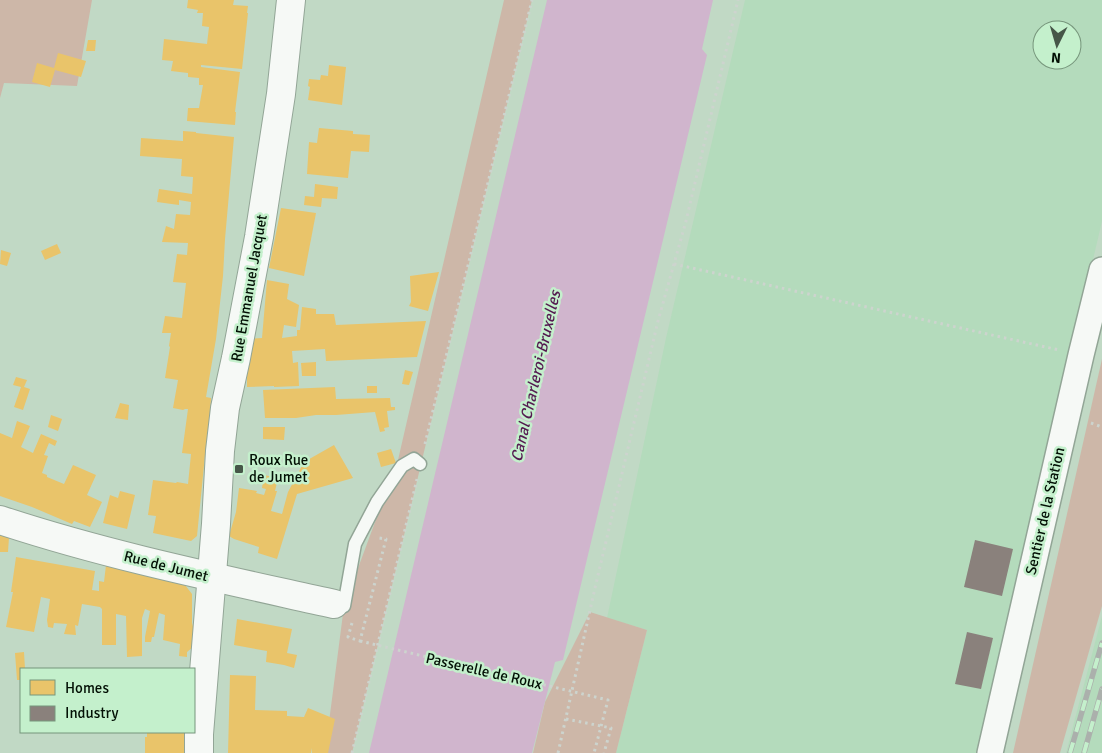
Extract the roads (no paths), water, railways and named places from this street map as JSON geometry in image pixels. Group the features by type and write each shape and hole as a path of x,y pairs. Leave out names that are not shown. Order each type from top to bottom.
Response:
{"street":[{"name":"Rue Emmanuel Jacquet","path":"199,753 220,451 225,408 260,230 281,94 291,0"},
{"name":"Sentier de la Station","path":"990,753 1102,270"},
{"name":"Rue de Jumet","path":"0,520 45,535 344,609"}],"lane":[{"path":"344,609 355,544 377,502 402,466 414,459 420,464"}],"water":[{"name":"Canal Charleroi-Bruxelles","path":"547,0 713,0 702,49 707,55 563,660 555,662 532,753 369,753"}],"railway":[{"path":"1070,753 1102,643"},
{"path":"1084,753 1102,689"}],"place":[{"name":"Roux Rue de Jumet","path":"239,469"}]}
